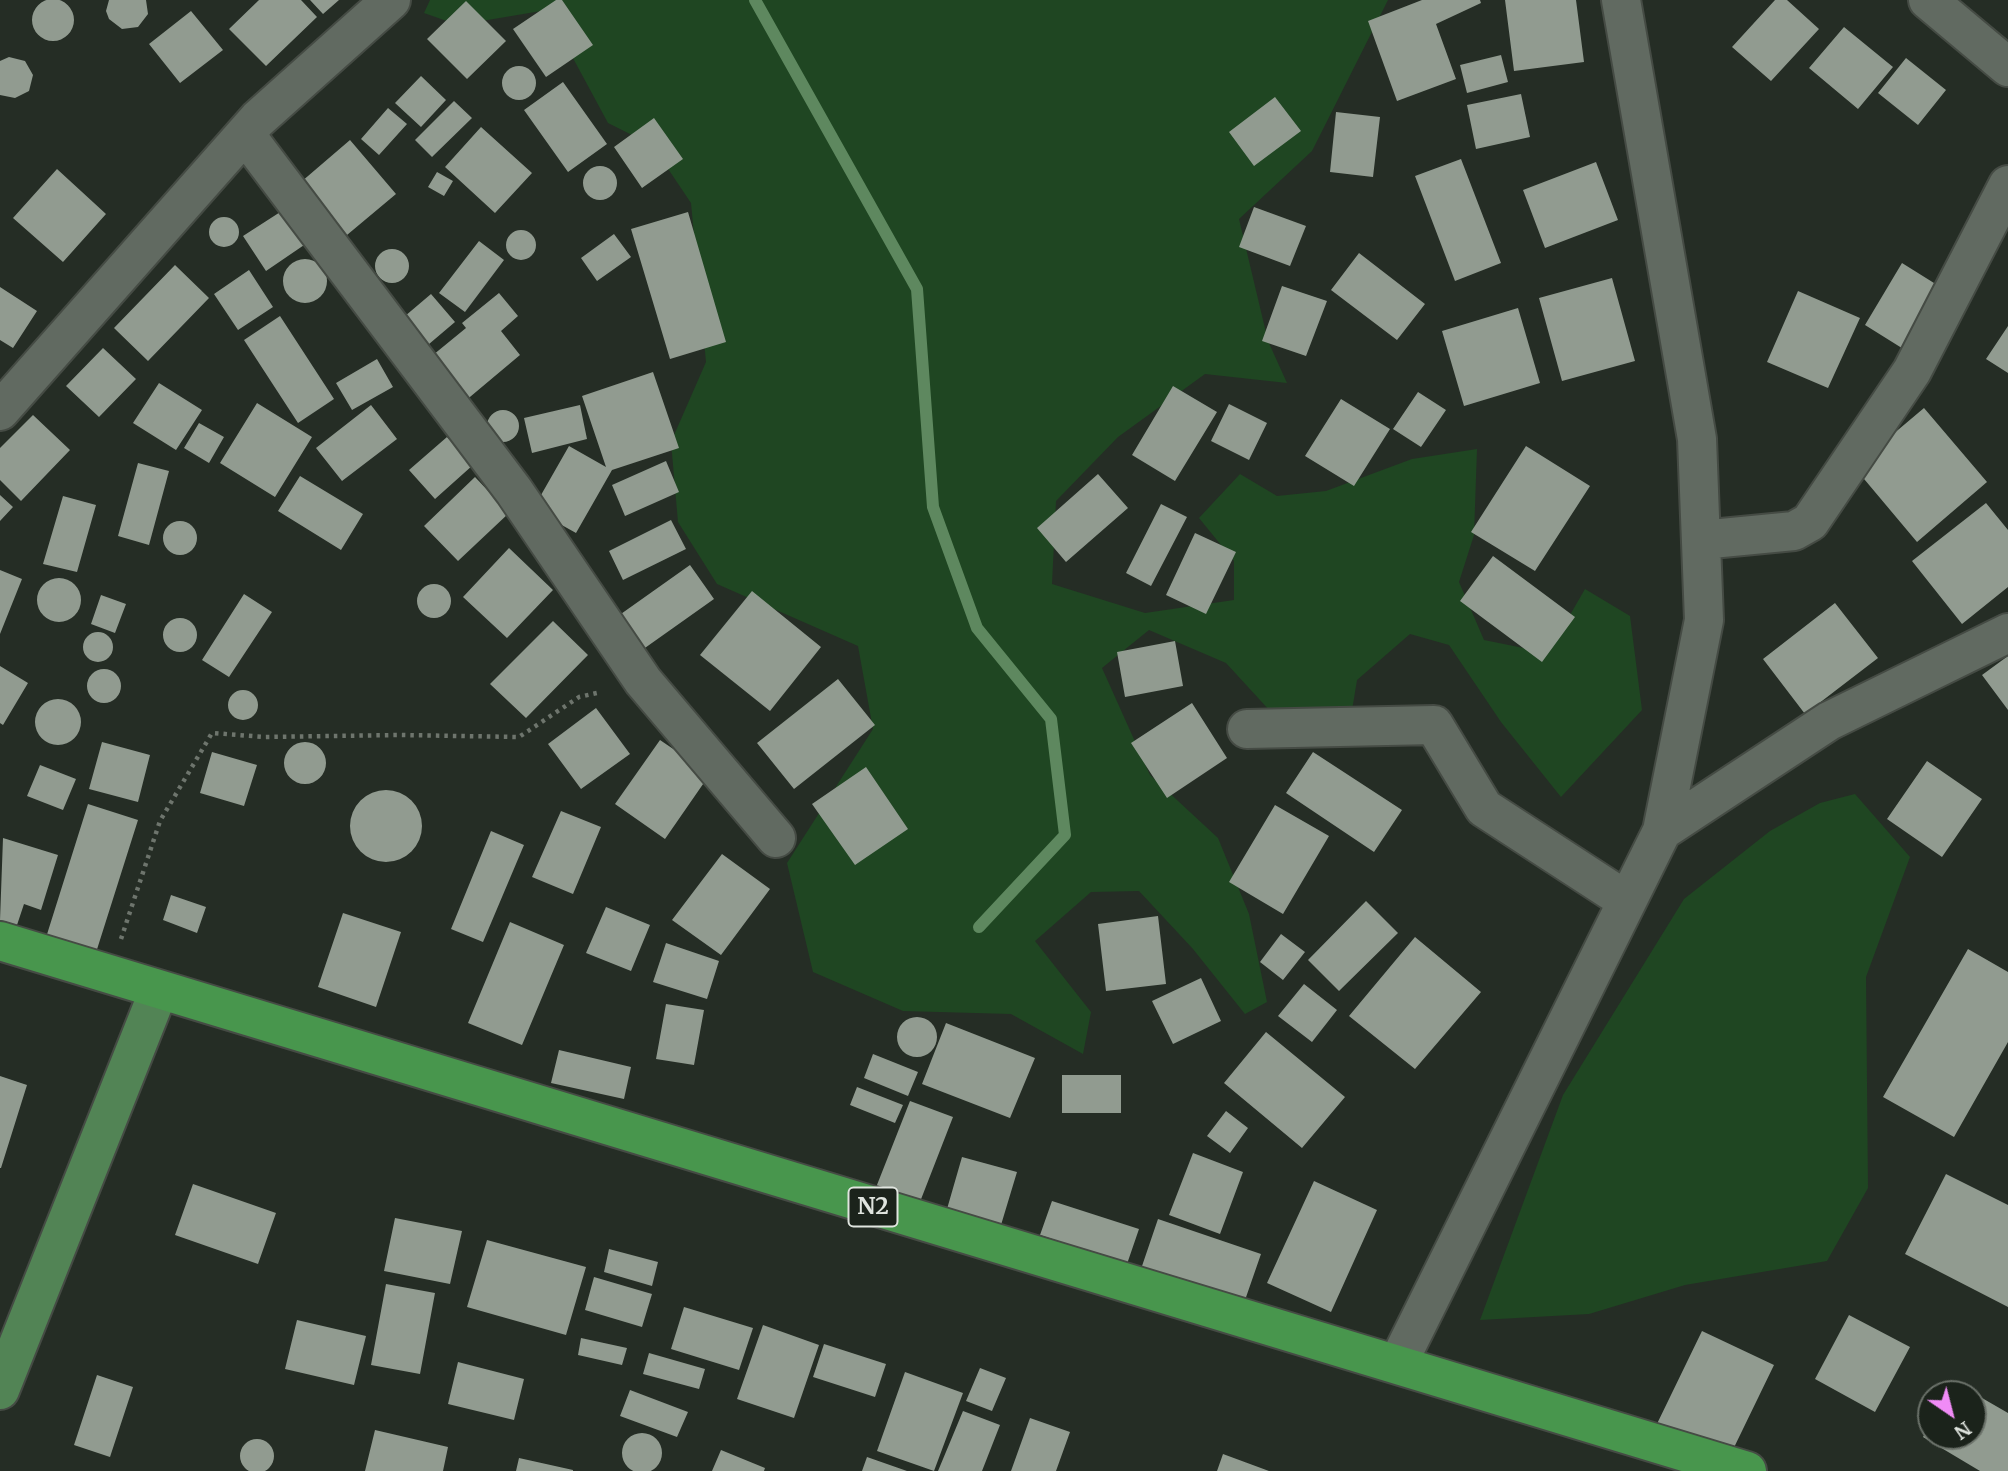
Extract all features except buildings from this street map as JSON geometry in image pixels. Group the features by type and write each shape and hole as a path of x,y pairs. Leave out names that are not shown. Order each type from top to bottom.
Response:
{"highway":[{"name":"N2","path":"0,941 1747,1471"}],"main road":[{"path":"0,1390 159,990"}],"street":[{"path":"0,411 245,134 391,0"},
{"path":"1398,1363 1662,831 1704,620 1697,439 1621,0"},
{"path":"1928,0 2008,67"},
{"path":"245,134 514,491 643,681 776,838"},
{"path":"1701,540 1794,531 1810,522 1912,371 2008,185"},
{"path":"1662,831 1829,721 2008,633"},
{"path":"1247,729 1434,725 1484,808 1627,901"}],"path":[{"path":"109,975 160,821 212,733 265,737 401,734 519,737 579,698 643,681"}],"green space":[{"path":"430,0 1388,0 1312,151 1239,219 1268,341 1287,383 1205,374 1118,437 1056,501 1052,584 1145,613 1234,600 1234,561 1199,518 1240,474 1277,496 1326,491 1412,459 1477,449 1474,535 1459,582 1484,640 1548,653 1585,589 1630,616 1642,710 1561,797 1501,722 1449,645 1410,634 1357,680 1348,735 1282,724 1226,663 1149,630 1102,668 1150,775 1218,838 1249,914 1267,1002 1245,1014 1193,949 1139,891 1091,892 1035,941 1091,1012 1083,1054 1011,1014 903,1011 813,972 787,863 873,729 858,646 717,584 678,522 671,442 706,362 691,203 652,145 608,123 547,10 458,25 424,13"},
{"path":"1855,794 1910,857 1866,977 1868,1188 1827,1261 1685,1285 1589,1314 1480,1320 1563,1095 1684,899 1770,831 1820,803"}],"waterway":[{"path":"755,0 917,289 933,507 977,628 1051,719 1065,835 979,927"}]}
